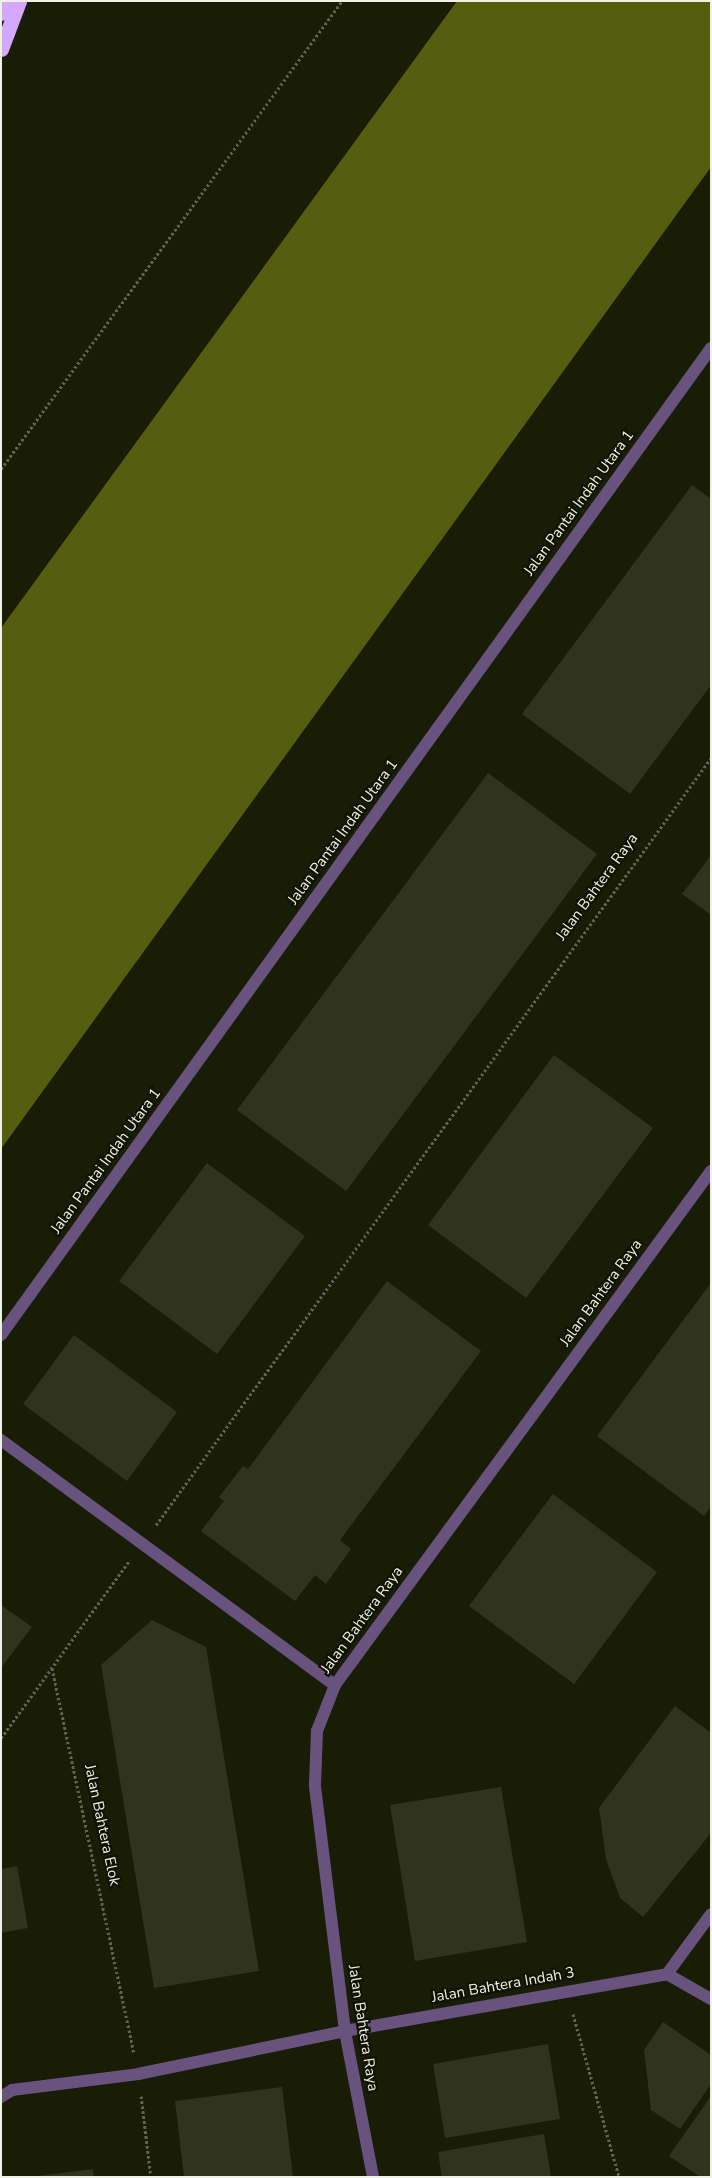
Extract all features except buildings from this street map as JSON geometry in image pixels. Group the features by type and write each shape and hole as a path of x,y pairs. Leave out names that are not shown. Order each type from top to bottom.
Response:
{"highway":[{"path":"1,13 9,1"},
{"path":"1,49 19,1"}],"street":[{"name":"Jalan Pantai Indah Utara 1","path":"1,1335 711,348"},
{"name":"Jalan Bahtera Raya","path":"373,2177 345,2031 314,1785 317,1731 335,1685 711,1171"},
{"path":"1,1440 335,1685"},
{"path":"711,1914 667,1974 711,1999"},
{"name":"Jalan Bahtera Indah 3","path":"345,2031 566,1989 667,1974"},
{"path":"1,2097 12,2090 138,2074 345,2031"}],"path":[{"path":"1,469 342,1"},
{"name":"Jalan Bahtera Raya","path":"52,1667 711,758"},
{"path":"1,1738 52,1667"},
{"name":"Jalan Bahtera Elok","path":"52,1667 138,2074 151,2177"},
{"path":"566,1989 619,2177"}],"shaded area":[{"path":"457,1 711,1 711,167 1,1149 1,628"}]}
